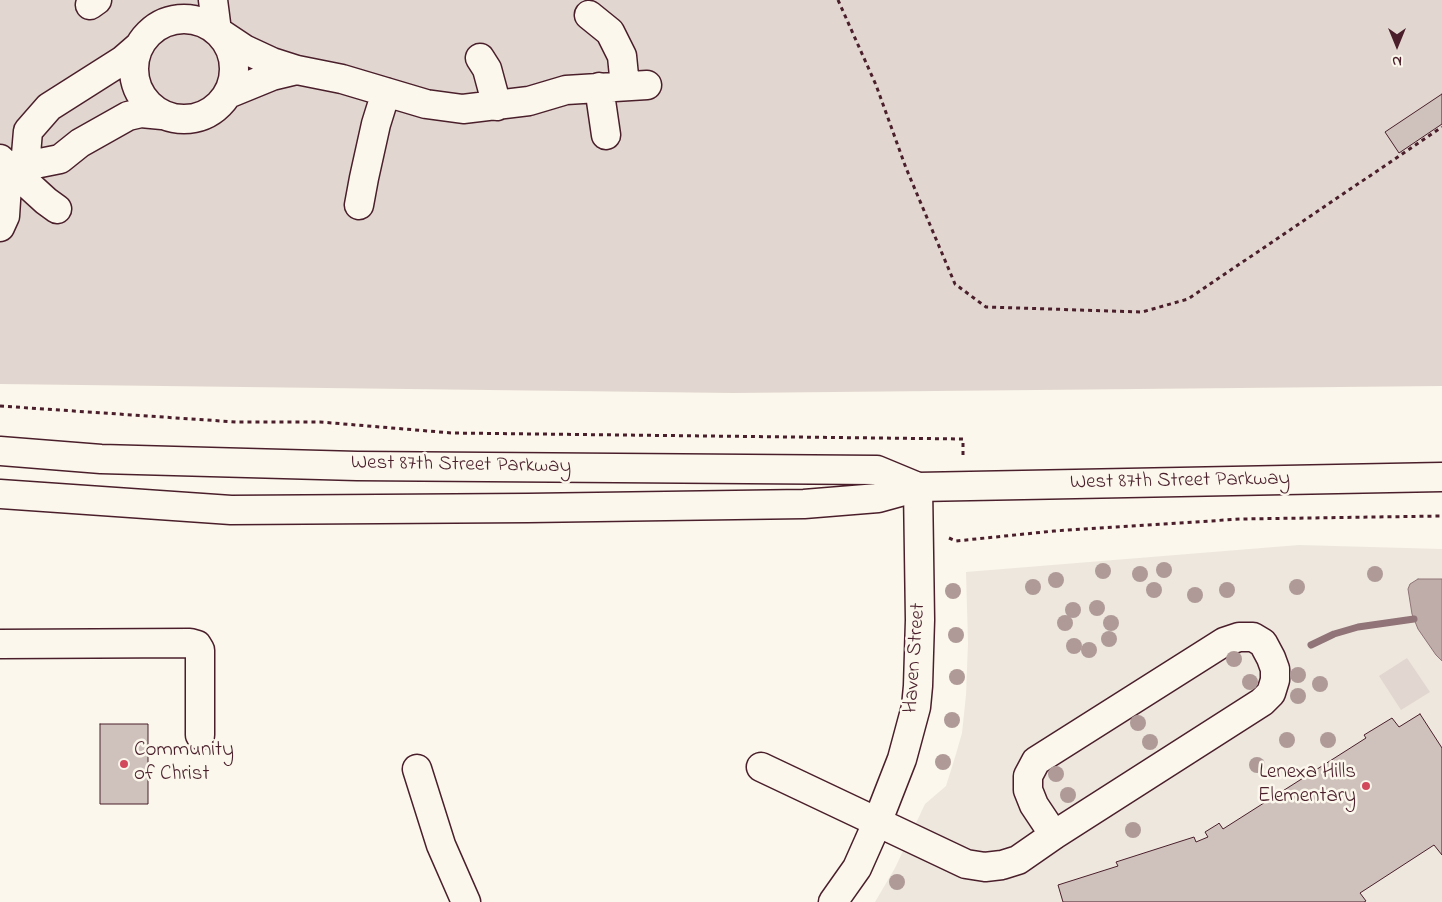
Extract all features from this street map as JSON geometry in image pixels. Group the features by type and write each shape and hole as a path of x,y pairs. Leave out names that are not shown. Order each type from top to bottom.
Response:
{"main road":[{"path":"162,115 149,106 138,92 133,76 134,58 162,9 163,0"},
{"path":"10,174 60,159 80,143 128,116 141,113 162,115 176,120 192,119 206,115 219,106 228,94 234,78 234,60 228,44 217,31 213,0"},
{"path":"589,15 610,32 622,56 624,86 606,135"},
{"path":"0,227 5,216 10,174 28,131 48,107 123,60 146,37 169,21 186,18 203,22 244,49 272,62 297,70 342,79 426,104 463,109 497,106 529,101 566,90 624,86"},
{"path":"480,58 488,69 497,106"},
{"path":"228,94 272,76 297,70"},
{"path":"359,205 376,124 386,92"},
{"path":"10,174 57,209"},
{"name":"West 87th Street Parkway","path":"0,451 101,459 357,466 877,470 918,487"},
{"name":"West 87th Street Parkway","path":"0,494 232,510 528,508 804,504 878,498 918,487 1442,476"},
{"name":"Haven Street","path":"833,902 856,868 877,823 902,759 911,728 918,686 920,620 918,487"},
{"path":"761,767 966,864 985,867 1002,865 1018,860 1262,702 1271,693 1275,680 1275,668 1263,644 1253,637 1239,637 1224,642 1036,761 1028,776 1028,790 1034,804 1054,835"},
{"path":"0,644 190,643 196,645 200,650 200,735"},
{"path":"417,770 441,845 466,902"}],"path":[{"path":"838,0 876,85 906,168 955,284 986,307 1142,312 1188,299 1442,127"},
{"path":"0,406 236,422 320,422 452,433 963,439 963,455"},
{"path":"950,538 956,541 1054,530 1241,519 1442,516"}],"shaded area":[{"path":"0,0 1442,0 1442,386 733,393 0,384"},
{"path":"1299,545 1442,549 1442,902 875,902 895,868 925,804 946,786 962,733 968,643 966,572"},
{"path":"1418,579 1442,579 1442,661 1418,629 1412,614 1408,589 1410,584"},
{"path":"1407,658 1430,692 1401,710 1379,676"}],"building":[{"path":"1442,94 1442,124 1399,153 1385,132"},
{"name":"Lenexa Hills Elementary","path":"1420,714 1442,748 1442,855 1434,845 1360,893 1366,901 1063,902 1058,885 1118,866 1116,862 1194,837 1196,842 1208,837 1205,832 1219,823 1223,829 1366,738 1364,735 1392,718 1399,727"},
{"name":"Community of Christ","path":"100,724 148,724 148,804 100,804"}],"waterway":[{"path":"1311,645 1334,634 1358,627 1414,619"}],"place":[{"name":"Community of Christ","path":"124,764"},
{"name":"Lenexa Hills Elementary","path":"1366,786"}]}
